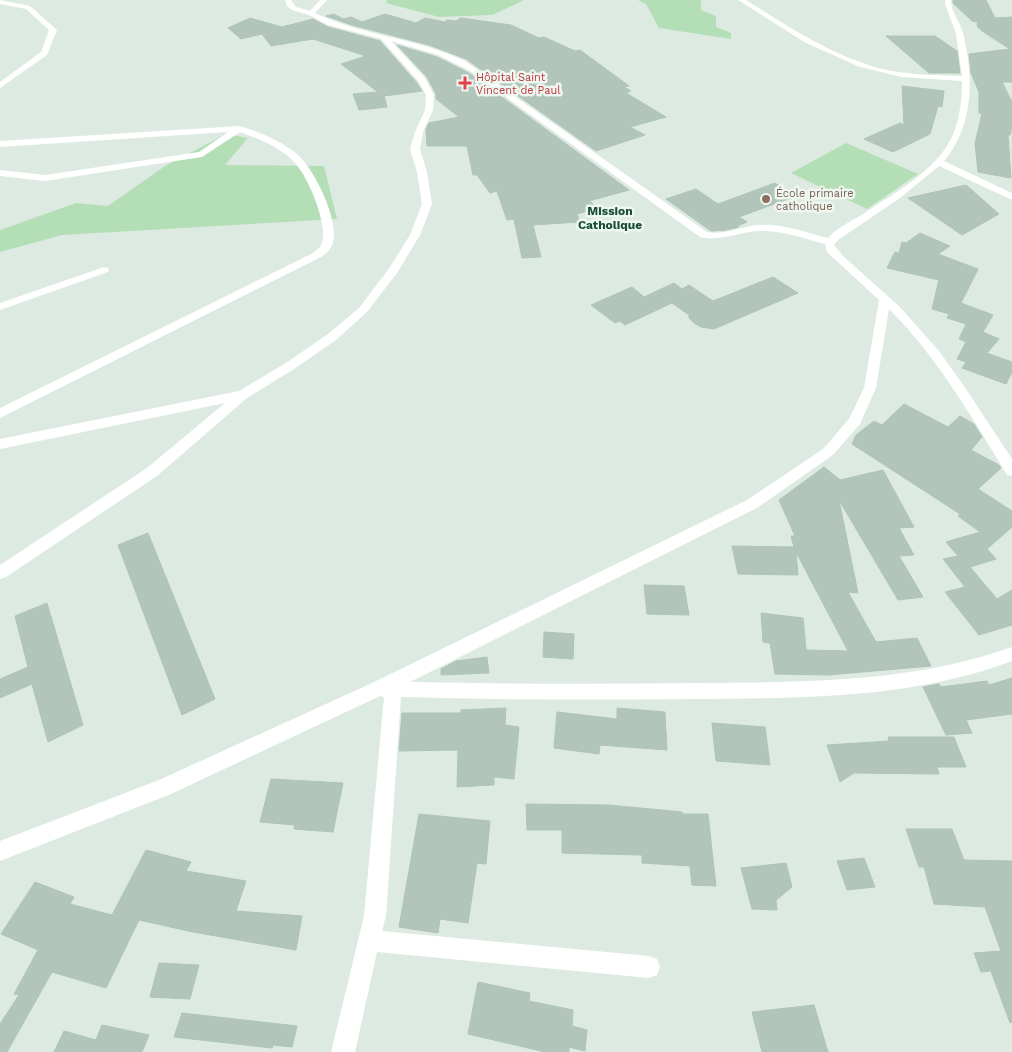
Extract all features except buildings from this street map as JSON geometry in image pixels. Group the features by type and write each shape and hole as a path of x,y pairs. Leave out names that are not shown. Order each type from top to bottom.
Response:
{"street":[{"path":"288,0 290,6 294,9 311,13 331,23 452,56 473,69 704,236 714,238 726,237 758,228 774,228 830,242 938,162 951,147 959,131 966,79 957,27 948,9 948,0"},
{"path":"311,13 324,0"},
{"path":"741,0 818,47 859,64 895,73 966,79"},
{"path":"0,2 28,7 53,30 44,53 0,86"},
{"path":"0,573 152,472 242,395 290,366 332,337 363,310 393,271 415,235 427,204 422,172 415,149 419,132 428,110 430,95 422,80 384,37"},
{"path":"0,173 45,178 202,154 238,129"},
{"path":"0,144 238,129 262,136 300,162 319,196 327,227 328,241 325,249 317,255 0,414"},
{"path":"938,162 1012,196"},
{"path":"830,242 831,250 885,299 918,334 958,384 1012,471"},
{"path":"0,307 104,270"},
{"path":"0,851 164,787 385,689 752,504 828,452 855,421 870,388 885,299"},
{"path":"0,444 242,395"},
{"path":"385,689 536,692 816,690 919,679 982,665 1012,654"},
{"path":"343,1052 375,916 385,689"},
{"path":"370,940 649,967"}],"green space":[{"path":"387,0 524,0 492,15 439,17 386,3"},
{"path":"638,0 701,0 701,10 716,16 716,27 731,33 731,39 659,28 646,4"},
{"path":"226,134 248,138 225,165 324,166 337,219 62,235 0,252 0,230 76,203 108,206 165,166"},
{"path":"846,143 918,174 867,209 791,173"}],"place":[{"name":"Hôpital Saint Vincent de Paul","path":"465,83"},
{"name":"École primaire catholique","path":"766,199"}],"district":[{"name":"Mission Catholique","path":"610,218"}]}
